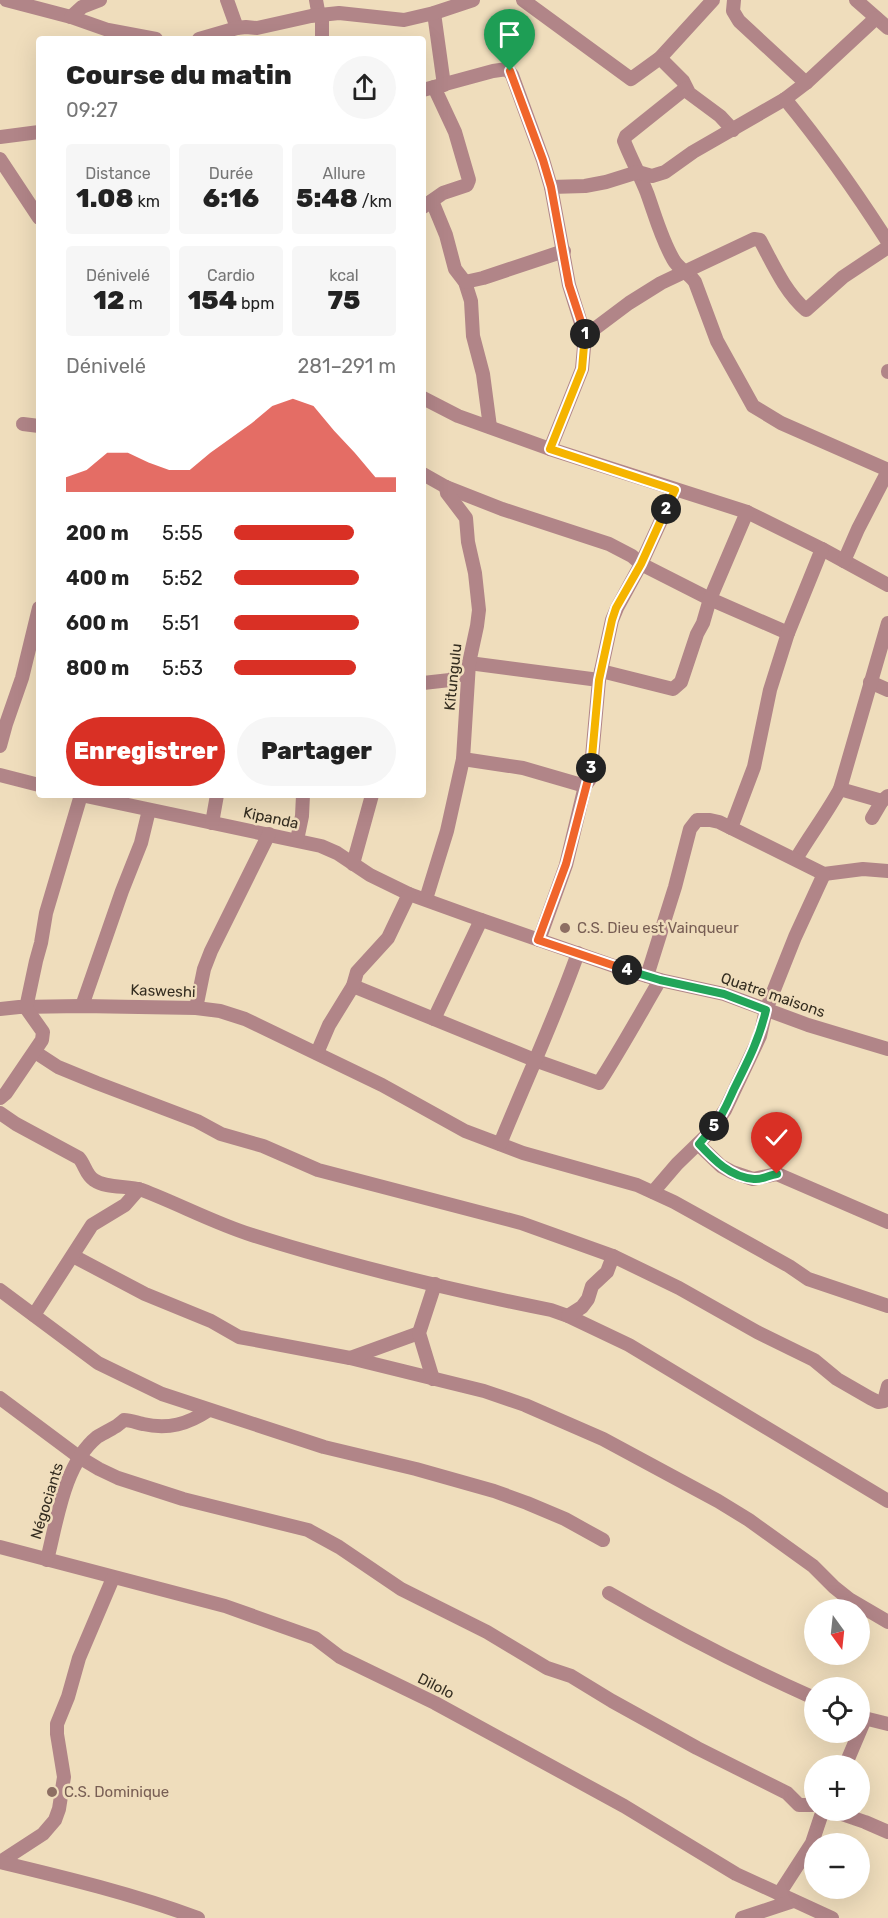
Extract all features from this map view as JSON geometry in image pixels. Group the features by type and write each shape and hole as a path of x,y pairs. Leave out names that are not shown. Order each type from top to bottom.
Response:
{"street":[{"path":"6,0 91,25 142,36"},
{"path":"70,17 82,7 100,0"},
{"path":"227,0 237,28"},
{"path":"316,0 318,11 322,15 322,36"},
{"path":"209,36 237,28 257,28 322,15 348,13 381,19 404,20 473,0"},
{"path":"523,0 628,78 633,78 660,58 713,0"},
{"path":"734,0 733,11 739,21 806,83"},
{"path":"856,0 888,28"},
{"path":"434,13 434,88 455,132 469,180 466,185 443,193 427,204 446,235 455,269 465,282 471,301 473,336 483,374 490,427"},
{"path":"551,187 585,186 638,172 652,176 662,174 693,152 785,99 806,83 876,18"},
{"path":"89,36 91,25"},
{"path":"660,58 682,81 689,93 720,116 733,130"},
{"path":"434,88 507,69 515,83 551,187 569,285 585,336 580,375 550,449"},
{"path":"686,88 625,138 626,145 663,240 674,261 695,282 717,341 753,406 781,423 888,471 844,561"},
{"path":"785,99 826,150 888,242"},
{"path":"0,136 36,132"},
{"path":"0,159 36,213"},
{"path":"585,336 629,303 661,283 741,244 759,239 777,273 806,310 843,278 888,247"},
{"path":"465,282 564,251"},
{"path":"426,400 458,416 550,449 747,512 888,585"},
{"path":"23,424 36,426"},
{"name":"Kitungulu","path":"426,476 446,487 447,493 466,518 479,610 469,666 463,759 447,831 426,899"},
{"path":"446,487 502,509 609,544 632,556 641,564 710,599 788,633"},
{"path":"538,940 566,864 585,786 590,779 600,676 616,608 641,564 675,490"},
{"path":"463,512 471,497"},
{"path":"426,684 450,680 469,666 600,676 673,689 677,687 681,682 710,599 747,512"},
{"path":"731,828 754,767 770,690 788,633 822,549"},
{"path":"0,746 22,678 36,620"},
{"path":"796,860 840,789 888,623"},
{"path":"870,682 888,690"},
{"path":"463,759 523,768 585,786"},
{"path":"0,775 36,784"},
{"path":"840,789 885,799 872,818"},
{"path":"43,1032 26,1008 46,913 80,798"},
{"name":"Kipanda","path":"95,798 297,840 337,853 408,894"},
{"path":"212,823 216,798"},
{"path":"297,840 303,798"},
{"path":"353,864 371,798"},
{"path":"82,1006 141,843 149,810"},
{"path":"353,986 537,1061 599,1083 639,1018 653,978 691,826 695,821 710,820 731,828 824,874 863,869 888,871"},
{"path":"196,1008 204,969 211,951 269,834"},
{"path":"653,1192 677,1164 710,1132 725,1110 760,1036 766,1010 795,937 824,874"},
{"path":"317,1053 329,1025 353,986 357,972 393,929 408,894"},
{"name":"Quatre maisons","path":"408,894 653,978 718,993 860,1042 888,1049"},
{"path":"434,1019 481,920"},
{"path":"470,944 498,926"},
{"path":"500,1144 537,1061 578,953"},
{"name":"Kasweshi","path":"0,1009 82,1006 196,1008 220,1011 245,1019 399,1093 465,1131 590,1173 637,1185 789,1266 808,1279 888,1306"},
{"path":"0,1098 35,1052 54,1007"},
{"path":"35,1052 58,1066 97,1083 197,1121 221,1134 263,1146 318,1170 512,1221 614,1256 814,1360 837,1379 878,1402 884,1401 888,1386"},
{"path":"0,1113 79,1158 89,1176 102,1184 139,1189 252,1235 405,1278 552,1310 568,1316 629,1345 888,1501"},
{"path":"699,1144 721,1166 732,1172 753,1179 777,1174 888,1222"},
{"path":"34,1315 73,1256 85,1233 92,1225 125,1205 139,1189"},
{"path":"73,1256 145,1294 211,1321 239,1337 350,1358 484,1391 525,1405 603,1439 749,1520 813,1566 849,1599 888,1622"},
{"path":"568,1316 582,1307 588,1299 592,1286 607,1272 614,1256"},
{"path":"433,1378 419,1333 435,1284"},
{"path":"0,1290 98,1363 162,1394 324,1447 494,1491 556,1515 603,1540"},
{"path":"350,1358 419,1333"},
{"path":"0,1398 79,1457 99,1469 135,1484 183,1499 308,1530 339,1547 401,1589 487,1632 547,1668 571,1676 697,1748 787,1792 799,1805 804,1805"},
{"name":"Négociants","path":"47,1560 62,1498 79,1457 97,1437 124,1420 169,1427 190,1421 209,1410"},
{"name":"Dilolo","path":"0,1547 225,1606 315,1638 340,1657 435,1703 660,1826 736,1874 815,1914 832,1918"},
{"path":"0,1862 44,1834 55,1820 64,1777 57,1724 68,1697 79,1658 113,1578"},
{"path":"609,1593 660,1623 804,1693"},
{"path":"870,1720 888,1724"},
{"path":"779,1894 812,1843 819,1821"},
{"path":"862,1821 888,1832"},
{"path":"0,1862 107,1888 198,1918"},
{"path":"742,1918 793,1901"}],"place":[{"name":"C.S. Dieu est Vainqueur","path":"565,928"},
{"name":"C.S. Dominique","path":"52,1792"}],"route":[{"path":"510,71 551,187 569,285 585,336 582,369 578,382 550,449 675,490 612,620 599,680 590,779 585,786 566,864 538,940 660,980 724,994 766,1010 760,1036 725,1110 699,1144 721,1166 732,1172 753,1179 777,1174"}]}
